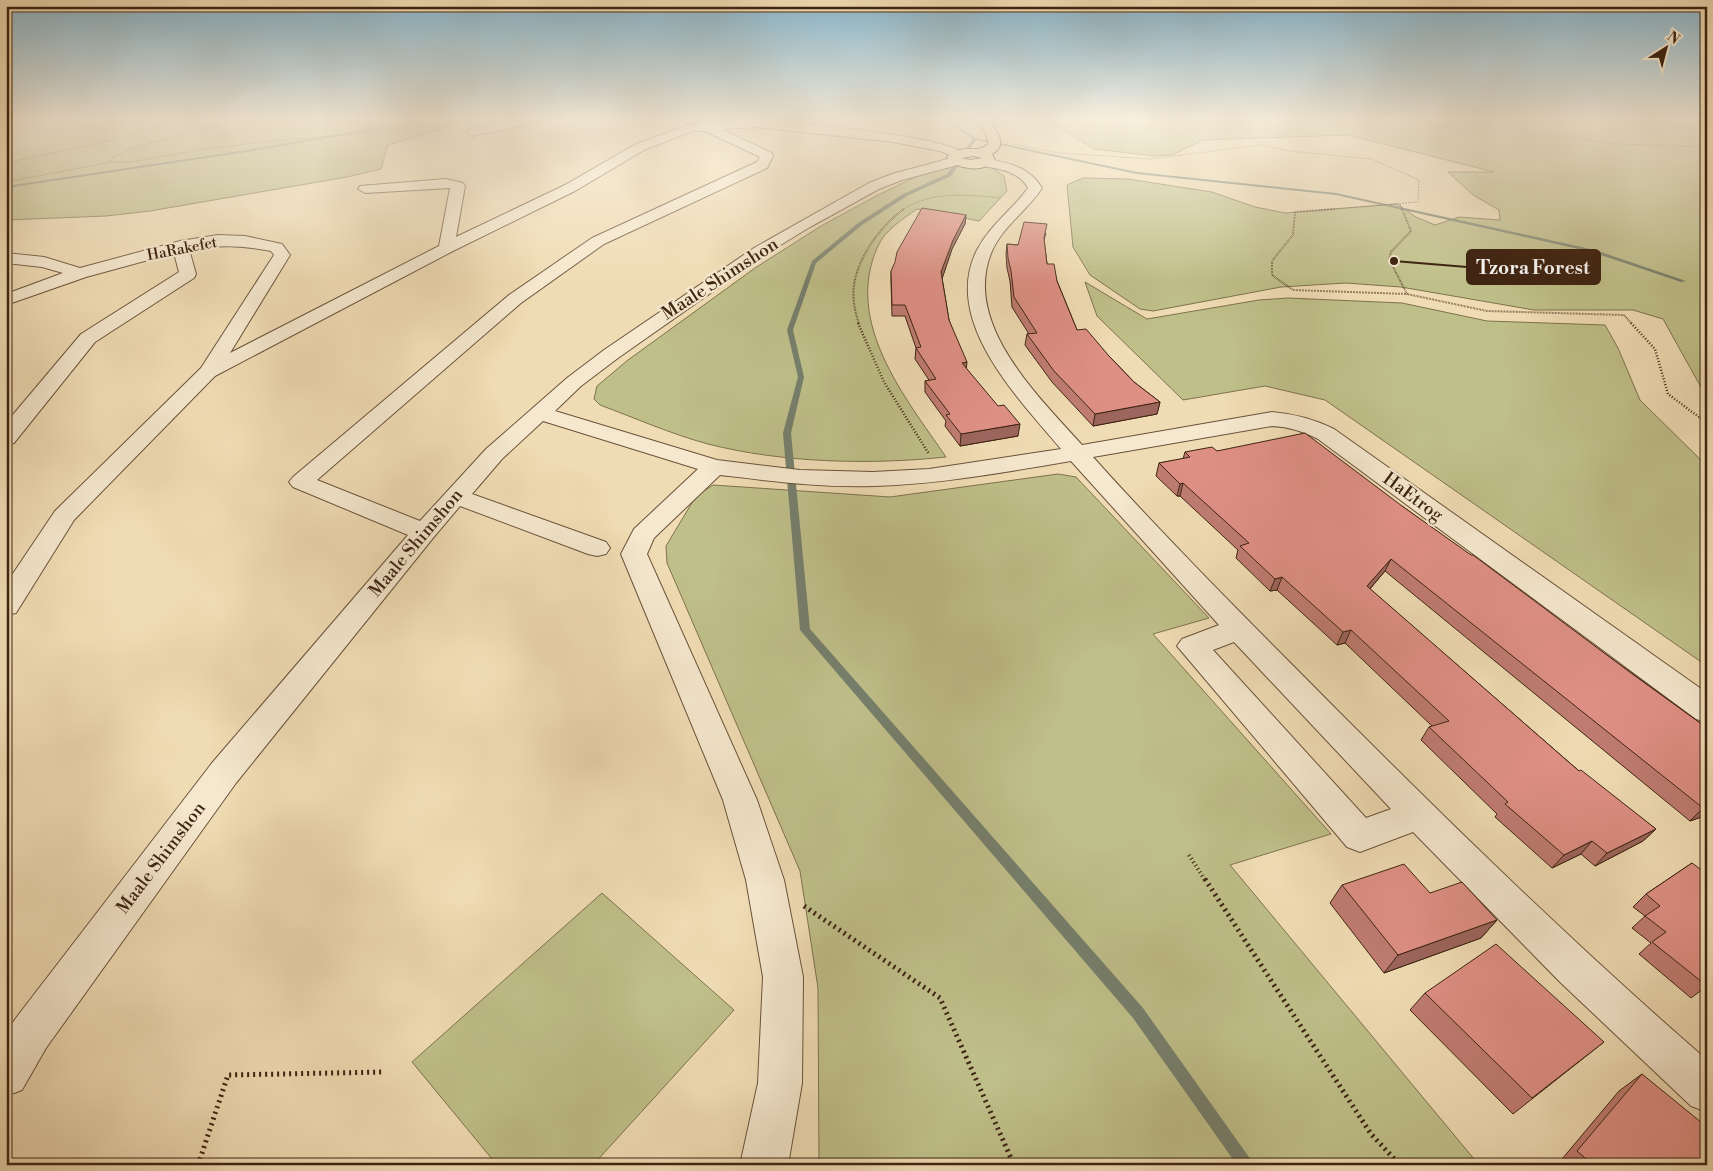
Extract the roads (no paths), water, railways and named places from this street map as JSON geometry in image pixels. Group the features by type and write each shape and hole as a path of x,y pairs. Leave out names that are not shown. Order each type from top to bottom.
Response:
{"street":[{"path":"6,606 64,516 208,372 447,248 570,188 595,174"},
{"path":"424,532 301,482 515,299 598,241 743,174"},
{"name":"Maale Shimshon","path":"6,1074 31,1034 224,773 424,532 494,454 574,382 646,328 720,277 805,224 874,186 907,174"},
{"path":"1020,174 1032,180 1035,188 1027,201 1006,220 985,249 976,280 983,323 995,349 1009,372 1076,453 1175,563 1239,629 1419,814 1645,1036 1707,1090"},
{"path":"365,189 446,183 458,186 452,211 447,248"},
{"name":"HaRakefet","path":"6,300 80,273 180,246 218,240 245,241 276,248 282,255 208,372"},
{"path":"6,438 88,338 188,274 180,246"},
{"path":"6,258 44,262 80,273"},
{"name":"HaEtrog","path":"540,413 714,467 828,478 873,479 943,474 1272,419 1305,424 1326,434 1707,710"},
{"path":"714,467 643,535 634,554 740,800 765,880 783,977 780,1083 764,1165"},
{"path":"455,496 597,548"},
{"path":"1239,629 1192,646 1360,836 1419,814"}],"waterway":[{"path":"6,187 95,174"},
{"path":"950,174 905,195 860,224 814,262 790,330 801,377 787,433 805,630 1138,1013 1246,1165"},
{"path":"1143,174 1336,194 1593,251 1683,281"}],"place":[{"name":"Tzora Forest","path":"1394,261"}]}
